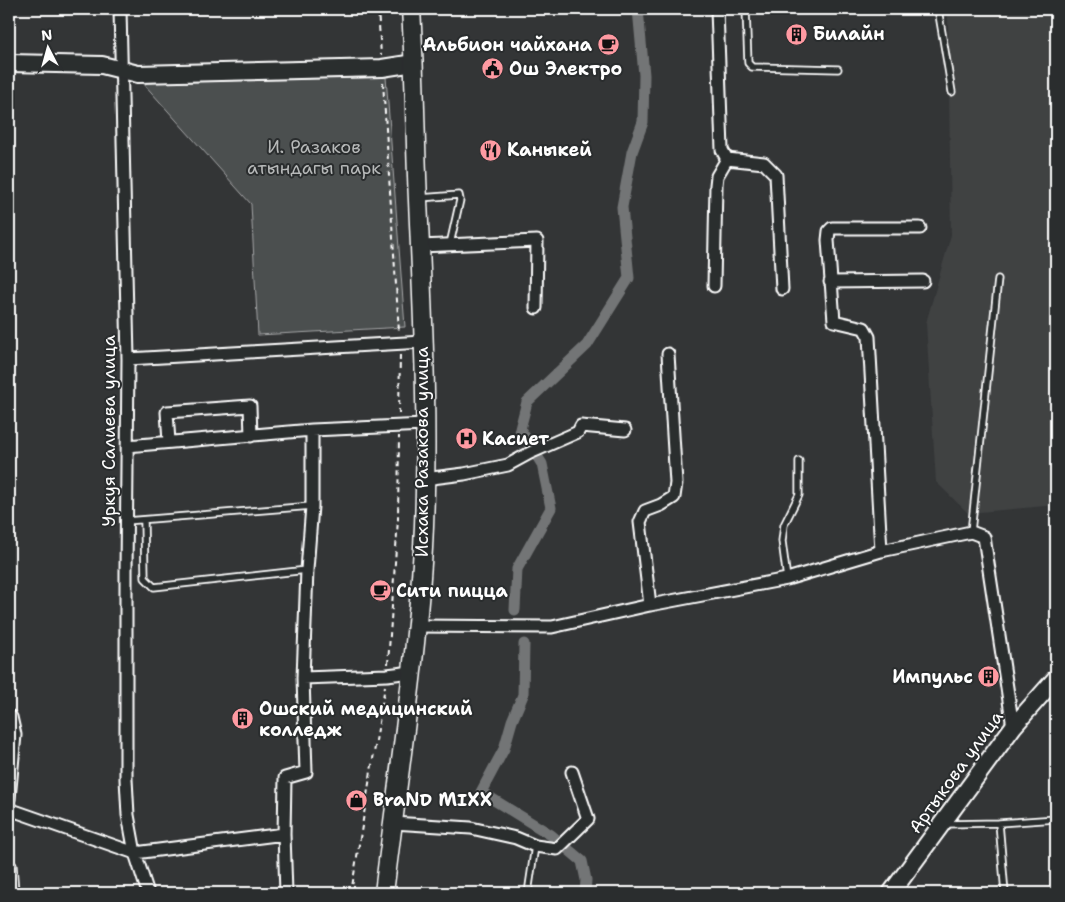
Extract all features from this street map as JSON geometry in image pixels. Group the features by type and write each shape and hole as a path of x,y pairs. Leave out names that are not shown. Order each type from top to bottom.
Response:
{"main road":[{"name":"Исхака Разакова улица","path":"384,893 412,672 423,547 425,426 411,9"}],"street":[{"name":"Уркуя Салиева улица","path":"120,9 128,359 126,779 128,815 135,853 148,893"},
{"path":"717,9 722,150 727,159"},
{"path":"9,63 102,65 138,74 382,68 414,63"},
{"path":"714,286 716,185 717,176 727,159"},
{"path":"727,159 764,163 776,175 782,289"},
{"path":"881,551 869,337 864,328 834,320 828,230 832,228 920,228"},
{"path":"420,246 537,241 536,308"},
{"path":"830,282 922,281"},
{"path":"128,359 423,342"},
{"path":"650,605 640,522 645,511 674,498 676,483 668,354"},
{"path":"169,442 168,412 250,406 251,436"},
{"path":"127,446 312,430 425,426"},
{"path":"424,479 464,474 508,465 578,432 582,426 625,430"},
{"path":"286,893 285,778 306,772 303,678 307,570 312,506 312,430"},
{"path":"416,626 552,627 650,605 787,579 881,551 971,532 984,538 1013,727"},
{"path":"303,678 387,675 412,672"},
{"name":"Артыкова улица","path":"891,893 1013,727 1056,678"},
{"path":"9,716 11,717 15,735 9,799"},
{"path":"393,823 471,828 516,838 535,846 557,849 588,820 572,772"},
{"path":"9,809 135,853 284,834"}],"lane":[{"path":"746,9 748,63 752,67 838,69"},
{"path":"938,9 952,92"},
{"path":"418,198 459,195 460,200 450,244"},
{"path":"971,532 998,279"},
{"path":"787,579 782,541 784,525 799,495 799,461"},
{"path":"126,521 312,506"},
{"path":"144,520 145,578 154,587 307,570"},
{"path":"943,824 1056,819"},
{"path":"999,823 1005,893"},
{"path":"528,893 535,846"},
{"path":"9,862 13,865 14,869 15,892 13,893"}],"path":[{"path":"351,893 387,675 398,519 400,343 378,9"}],"shaded area":[{"path":"948,13 1056,13 1056,505 968,513 936,482 926,323 951,235"}],"green space":[{"name":"И. Разаков атындагы парк","path":"386,77 405,327 258,335 251,204 143,83"}],"waterway":[{"path":"515,610 517,569 551,508 542,464 520,429 527,402 587,345 629,278 622,207 632,152 643,122 644,75 638,9"},
{"path":"524,644 523,695 512,721 504,749 481,792 551,835 582,861 586,880 585,893"}],"place":[{"name":"Билайн","path":"797,34"},
{"name":"Альбион чайхана","path":"608,45"},
{"name":"Ош Электро","path":"493,69"},
{"name":"Каныкей","path":"491,150"},
{"name":"Касиет","path":"466,439"},
{"name":"Сити пицца","path":"380,591"},
{"name":"Импульс","path":"989,677"},
{"name":"Ошский медицинский колледж","path":"243,719"},
{"name":"BraND MIXX","path":"357,800"}]}
